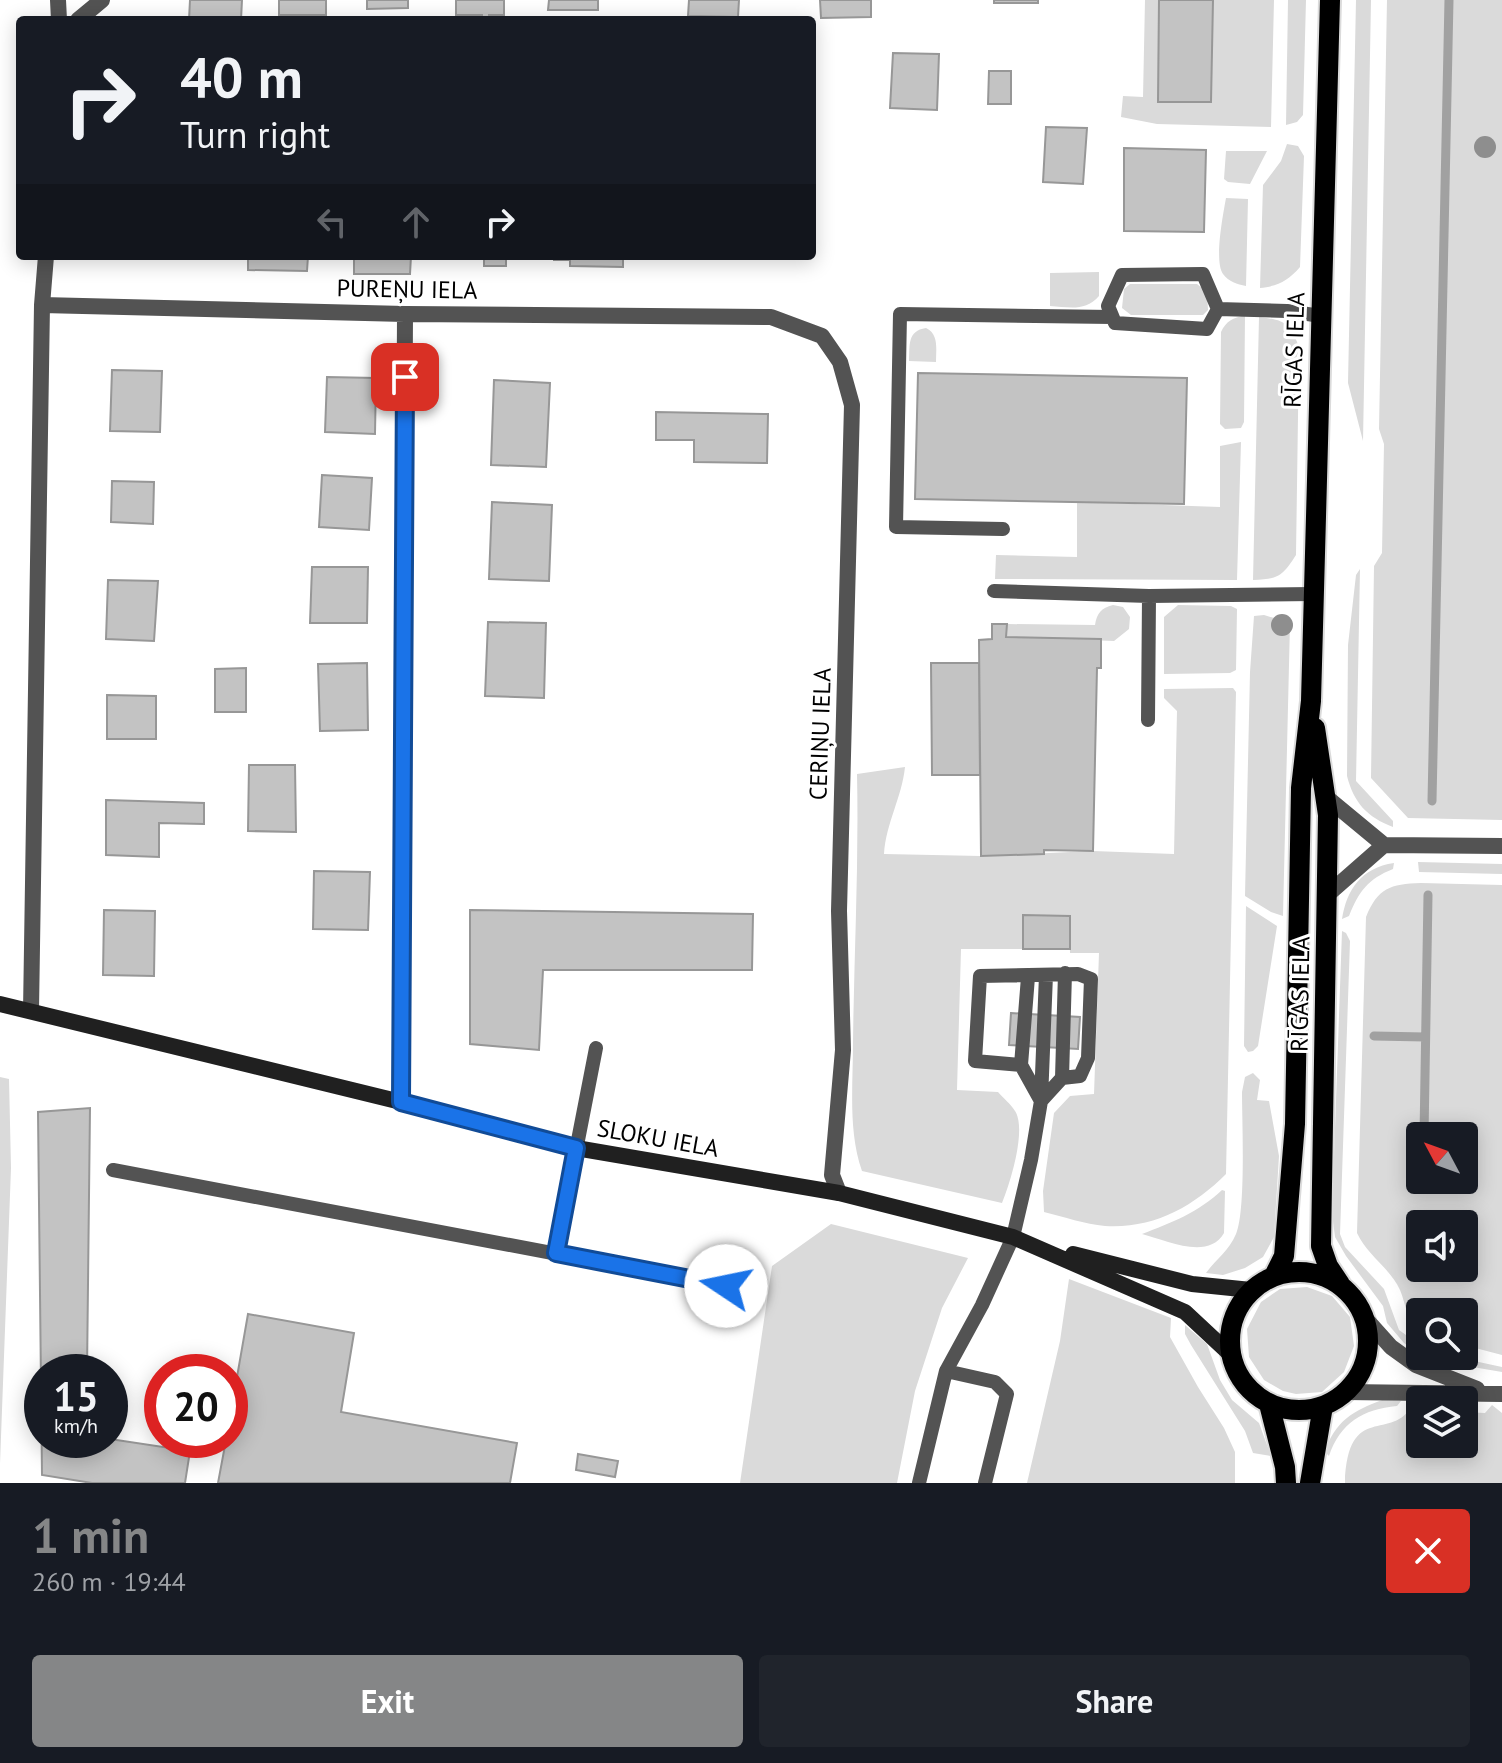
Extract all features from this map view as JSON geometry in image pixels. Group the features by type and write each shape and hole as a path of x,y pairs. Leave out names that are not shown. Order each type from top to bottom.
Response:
{"main road":[{"name":"RĪGAS IELA","path":"1274,1276 1284,1256 1295,1124 1301,788 1311,701 1330,0"},
{"name":"RĪGAS IELA","path":"1311,701 1328,815 1321,1246 1328,1266 1340,1284"},
{"path":"1300,1271 1321,1274 1340,1284 1355,1299 1365,1318 1368,1339 1366,1360 1358,1378 1346,1392 1323,1406 1291,1410 1269,1404 1251,1392 1238,1375 1230,1354 1230,1330 1237,1308 1251,1290 1274,1276 1300,1271"},
{"path":"1269,1404 1286,1483"},
{"path":"1310,1483 1323,1406"}],"street":[{"path":"83,16 102,0"},
{"path":"31,1011 42,305 46,260"},
{"name":"PUREŅU IELA","path":"42,305 405,314 771,317"},
{"path":"401,1102 405,314"},
{"name":"CERIŅU IELA","path":"771,317 822,336 840,362 852,405 839,911 843,1050 832,1175 839,1193"},
{"path":"1326,797 1384,845 1502,846"},
{"path":"1327,895 1384,845"},
{"name":"SLOKU IELA","path":"0,1004 576,1148 839,1193 1192,1284 1251,1290"},
{"name":"SLOKU IELA","path":"1021,1240 1185,1312 1230,1354"},
{"path":"1365,1318 1391,1347 1416,1365 1494,1393"},
{"path":"1346,1392 1494,1393"}],"lane":[{"path":"1203,274 1218,309 1207,329 1115,323 1108,306 1122,275 1203,274"},
{"path":"1218,309 1287,311 1321,316"},
{"path":"1003,529 896,527 900,314 1112,317"},
{"path":"994,591 1149,596 1313,594"},
{"path":"1148,720 1149,596"},
{"path":"1041,1101 1062,1078 1065,973"},
{"path":"1021,1065 975,1061 980,976 1078,974 1091,979 1088,1058 1080,1076 1062,1078"},
{"path":"919,1483 946,1371 1021,1240 1041,1101 1046,975"},
{"path":"1028,977 1021,1065 1041,1101"},
{"path":"556,1253 596,1048"},
{"path":"113,1170 726,1286"},
{"path":"946,1371 995,1382 1007,1394 985,1483"}],"shaded area":[{"path":"1145,0 1159,0 1158,101 1211,102 1213,0 1274,0 1271,127 1157,124 1121,117 1123,96 1143,97"},
{"path":"1288,0 1306,0 1303,115 1297,122 1286,125"},
{"path":"1356,0 1371,0 1363,441 1348,383"},
{"path":"1387,0 1502,0 1502,820 1408,818 1371,778 1374,566 1382,553 1384,444 1379,429"},
{"path":"1287,144 1298,146 1304,156 1300,267 1282,282 1260,288 1263,185 1281,161"},
{"path":"1226,151 1267,151 1250,184 1224,179"},
{"path":"1226,198 1248,199 1246,286 1228,279 1220,268 1220,238"},
{"path":"1099,272 1099,296 1094,301 1076,307 1050,306 1050,273"},
{"path":"1130,284 1197,284 1207,292 1208,310 1203,315 1131,315 1122,308 1124,289"},
{"path":"1245,315 1244,422 1241,428 1225,429 1220,424 1221,332 1230,320"},
{"path":"1259,317 1275,319 1289,327 1299,347 1296,555 1279,575 1253,580"},
{"path":"926,328 935,338 936,362 909,361 910,344 915,332"},
{"path":"1241,442 1237,580 995,579 996,555 1077,557 1077,502 1220,507 1220,446"},
{"path":"1360,569 1356,781 1393,821 1393,827 1363,808 1353,794 1347,776 1348,645 1356,575"},
{"path":"1113,605 1123,607 1130,617 1129,629 1114,641 1006,637 1007,624 1095,625 1100,612"},
{"path":"1178,605 1231,606 1237,609 1236,670 1230,673 1164,674 1164,617"},
{"path":"1264,615 1290,623 1283,916 1245,896 1250,672 1254,616"},
{"path":"1233,688 1236,692 1226,1174 1186,1206 1140,1224 1105,1226 1044,1212 1043,1191 1054,1113 1070,1096 1094,1094 1099,953 1070,953 1069,916 1024,915 1023,949 961,949 957,1090 998,1092 1013,1108 1018,1119 1016,1157 1002,1203 862,1171 852,1108 857,774 905,767 884,854 981,856 1093,851 1174,854 1177,711 1164,698 1164,689"},
{"path":"1418,862 1502,864 1502,874 1419,872"},
{"path":"1394,863 1393,869 1365,887 1349,916 1342,919 1352,889 1364,875"},
{"path":"1421,883 1502,885 1502,1355 1478,1349 1478,1298 1406,1298 1406,1307 1396,1282 1357,1233 1366,917 1375,900 1393,887"},
{"path":"1246,906 1277,926 1258,1046 1248,1052 1244,1046"},
{"path":"1342,931 1350,941 1340,1234 1345,1247 1384,1289 1399,1330 1406,1335 1406,1344 1387,1323 1383,1306 1335,1237 1332,1213"},
{"path":"1253,1073 1260,1080 1257,1100 1269,1101 1279,1156 1274,1237 1263,1257 1245,1268 1223,1275 1206,1273 1230,1245 1239,1223 1242,1092 1245,1077"},
{"path":"0,1077 9,1079 11,1168 0,1464"},
{"path":"1222,1190 1225,1191 1224,1233 1208,1246 1174,1244 1142,1234 1194,1211"},
{"path":"831,1224 968,1258 942,1308 915,1391 897,1483 740,1483 772,1266"},
{"path":"1069,1279 1171,1318 1170,1337 1235,1452 1235,1483 1027,1483 1060,1341"},
{"path":"1307,1287 1332,1296 1350,1317 1354,1346 1344,1372 1322,1392 1296,1394 1283,1391 1264,1380 1249,1357 1247,1329 1261,1302 1280,1289"},
{"path":"1185,1325 1207,1344 1220,1380 1232,1400 1259,1423 1271,1456 1253,1453 1245,1431 1185,1334"},
{"path":"1478,1362 1502,1367 1502,1372 1478,1368"},
{"path":"1382,1400 1401,1401 1397,1406 1374,1410 1354,1420 1339,1435 1329,1456 1325,1452 1346,1418"},
{"path":"1492,1405 1502,1413 1502,1483 1345,1483 1348,1457 1354,1441 1362,1432 1394,1422 1406,1413 1406,1458 1478,1458 1478,1413 1485,1413"}],"building":[{"path":"190,0 242,0 241,16 189,16"},
{"path":"279,0 326,0 326,15 279,15"},
{"path":"367,0 408,0 408,8 367,9"},
{"path":"456,0 504,0 504,15 456,15"},
{"path":"549,0 598,0 598,10 548,10"},
{"path":"689,0 739,0 738,16 688,16"},
{"path":"820,0 871,0 871,17 821,18"},
{"path":"994,0 1038,0 1038,3 994,3"},
{"path":"1159,0 1213,0 1211,102 1158,102"},
{"path":"893,53 939,54 937,110 890,108"},
{"path":"989,71 1011,71 1011,104 988,104"},
{"path":"1046,127 1087,128 1083,184 1043,182"},
{"path":"1124,148 1206,150 1204,232 1124,231"},
{"path":"248,260 308,260 307,271 248,270"},
{"path":"354,260 411,260 410,274 354,274"},
{"path":"484,260 506,260 506,266 484,266"},
{"path":"570,260 623,260 623,267 570,266"},
{"path":"112,370 162,371 160,432 110,431"},
{"path":"918,373 1187,378 1184,504 915,499"},
{"path":"327,377 376,378 375,434 325,432"},
{"path":"494,380 550,383 546,467 491,465"},
{"path":"656,412 768,414 767,463 694,462 694,440 656,440"},
{"path":"322,475 372,478 369,530 319,527"},
{"path":"112,481 154,482 153,524 111,522"},
{"path":"492,502 552,505 549,581 489,579"},
{"path":"312,567 368,567 367,623 310,623"},
{"path":"108,580 158,581 154,641 106,639"},
{"path":"488,622 546,623 544,698 485,696"},
{"path":"992,624 1007,624 1006,637 1101,639 1101,668 1097,668 1093,851 1044,850 1044,854 981,856 979,640 992,639"},
{"path":"367,663 368,730 320,731 318,664"},
{"path":"931,663 979,663 980,775 932,775"},
{"path":"246,668 246,712 215,712 215,669"},
{"path":"107,695 156,696 156,739 107,739"},
{"path":"249,765 295,765 296,832 248,831"},
{"path":"106,800 204,803 204,824 159,823 159,857 106,855"},
{"path":"314,871 370,872 368,930 313,929"},
{"path":"104,910 155,911 154,976 103,975"},
{"path":"470,910 753,914 752,970 543,970 539,1050 470,1044"},
{"path":"1023,915 1070,916 1070,949 1023,949"},
{"path":"1011,1013 1080,1017 1078,1049 1009,1045"},
{"path":"90,1108 87,1354 41,1354 38,1112"},
{"path":"248,1314 354,1333 341,1412 517,1443 510,1483 218,1483 223,1458 248,1458 248,1354 241,1354"},
{"path":"128,1442 144,1444 144,1458 189,1458 185,1483 92,1483 42,1475 42,1458 128,1458"},
{"path":"578,1454 618,1461 615,1477 576,1470"}],"waterway":[{"path":"1432,801 1449,0"},
{"path":"1424,1122 1428,895"},
{"path":"1374,1036 1425,1037"}],"route":[{"path":"405,377 401,1102 576,1148 556,1253 726,1286"}]}
